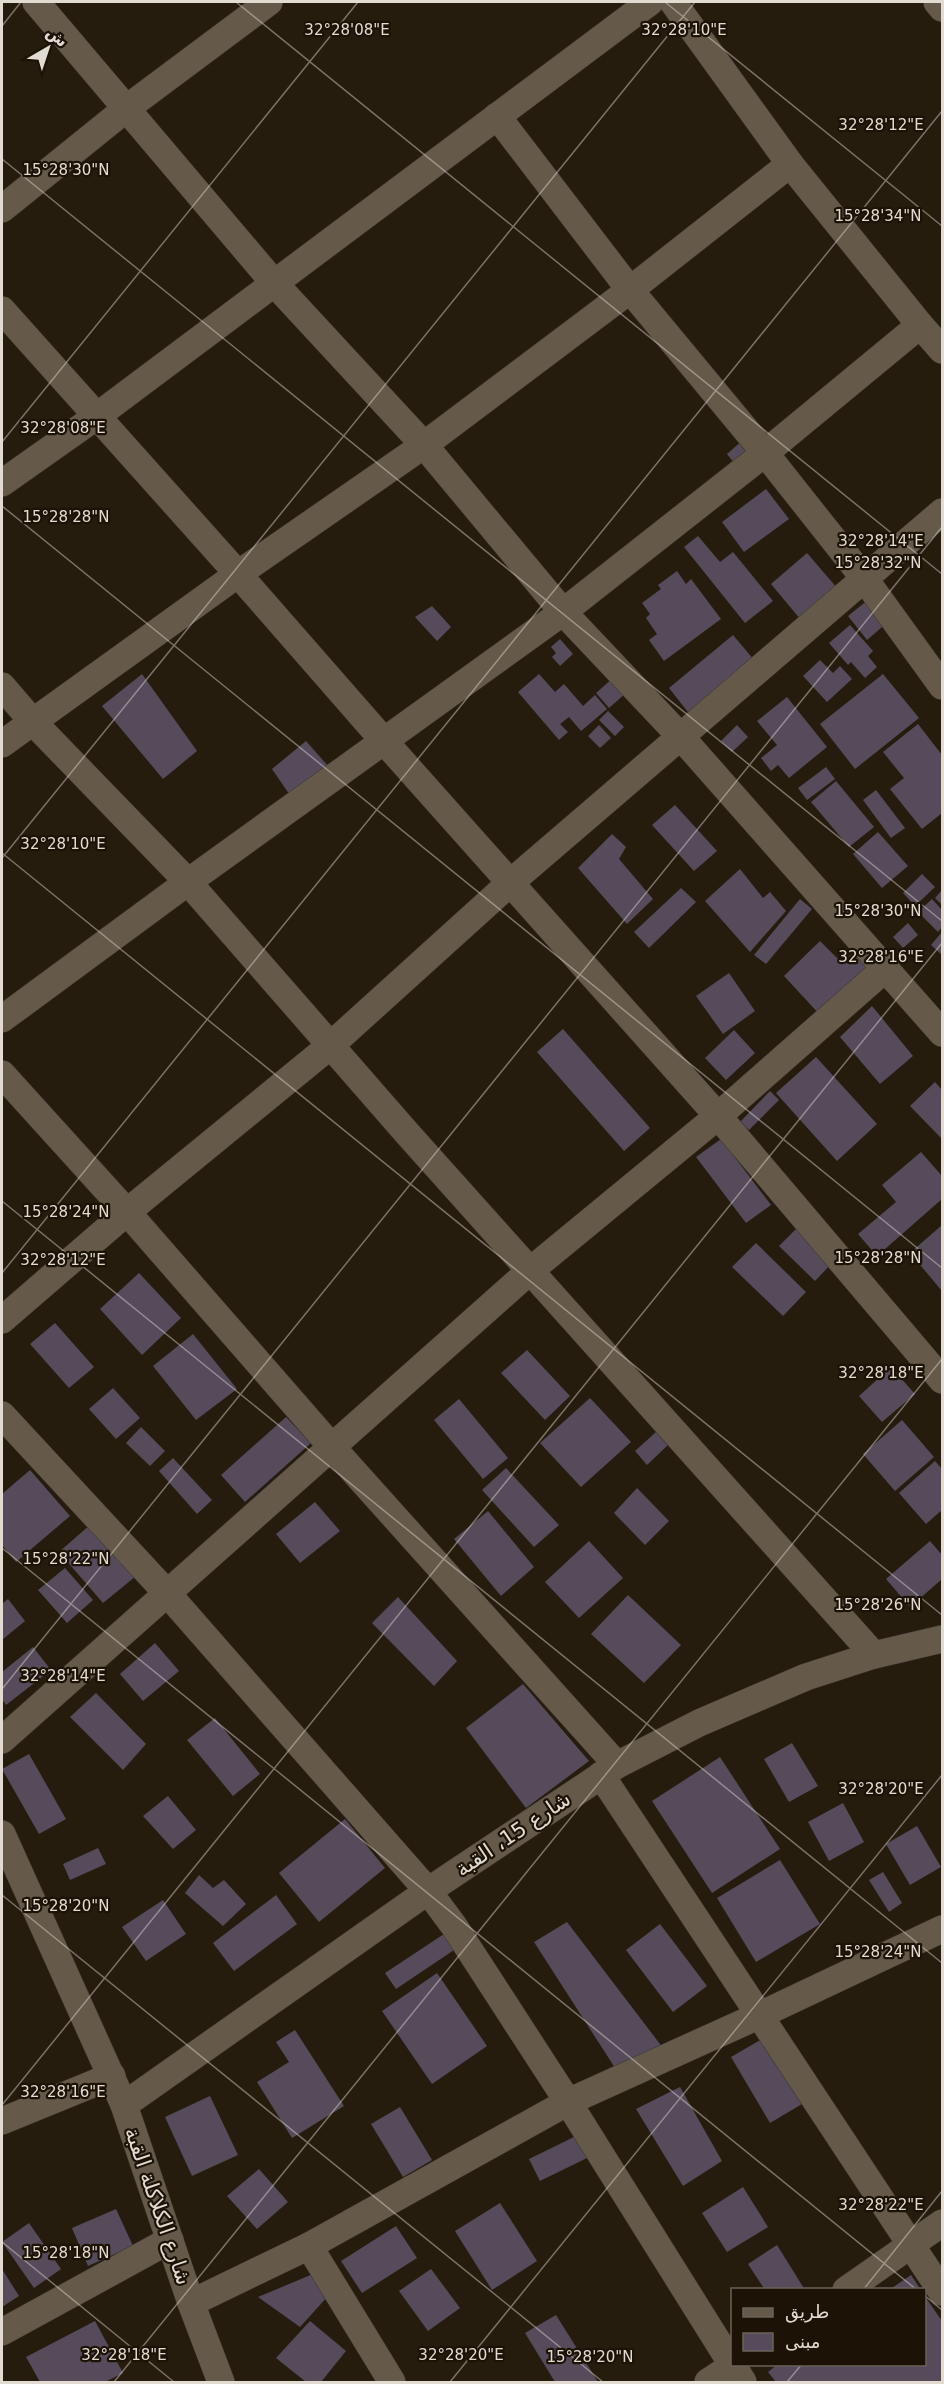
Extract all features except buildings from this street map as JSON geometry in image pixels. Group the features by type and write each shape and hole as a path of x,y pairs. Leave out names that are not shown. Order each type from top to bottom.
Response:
{"street":[{"path":"36,2 275,284 424,445 563,612 681,737 942,1033"},
{"path":"2,209 127,108 269,2"},
{"path":"2,483 97,416 275,284 650,2"},
{"path":"673,2 790,164 942,350"},
{"path":"937,2 942,8"},
{"path":"497,116 630,290 765,453 864,578 942,686"},
{"path":"2,744 238,574 424,445 630,290 790,164"},
{"path":"2,310 718,1116 942,1380"},
{"path":"2,1019 563,612 765,453 920,325"},
{"path":"2,1320 127,1212 331,1045 510,883 942,512"},
{"path":"2,686 33,722 189,882 331,1045 874,1655"},
{"path":"2,1740 531,1270 718,1116 886,968"},
{"path":"2,1074 127,1212 609,1770 758,2016 942,2292"},
{"path":"2,1415 166,1593 428,1891 454,1926 568,2102 731,2363"},
{"name":"شارع 15، القبة","path":"124,2105 428,1891 609,1770 699,1723 806,1677 874,1655 942,1639"},
{"name":"شارع الكلاكلة القبة","path":"2,1834 124,2105 190,2303 221,2382"},
{"path":"190,2303 309,2246 568,2102 942,1929"},
{"path":"2,2121 111,2076"},
{"path":"848,2288 942,2223"},
{"path":"2,2332 170,2240"},
{"path":"309,2246 392,2382"},
{"path":"708,2382 736,2371"}]}
